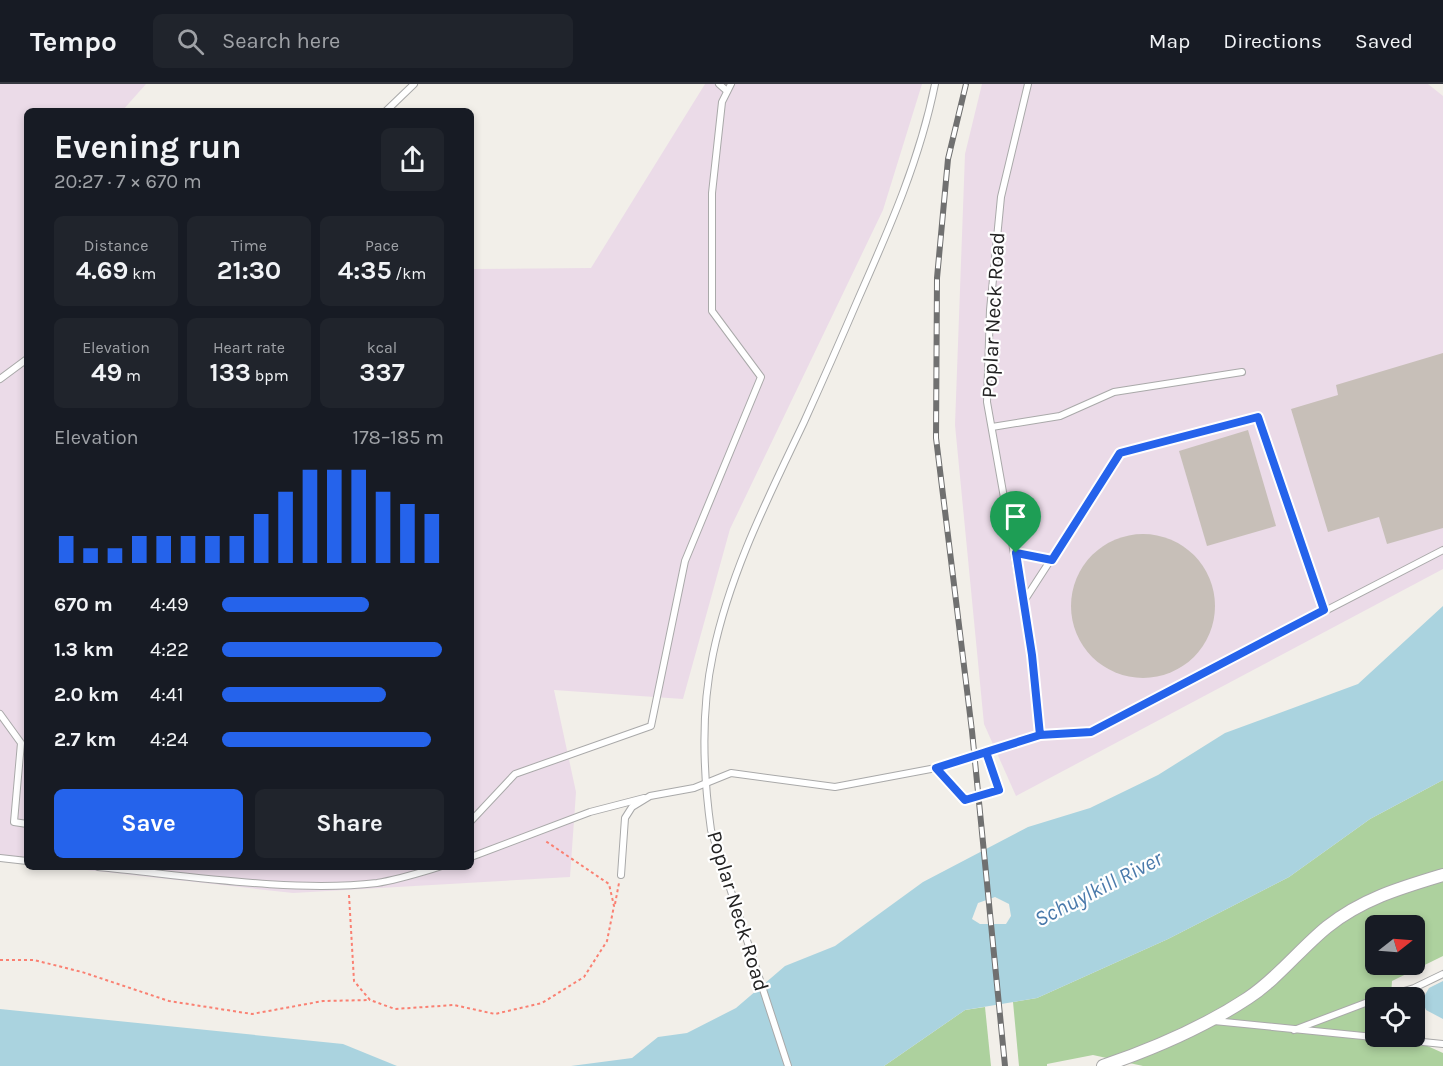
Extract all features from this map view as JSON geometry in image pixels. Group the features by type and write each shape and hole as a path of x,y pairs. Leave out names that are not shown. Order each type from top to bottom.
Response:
{"street":[{"path":"1103,1066 1149,1049 1208,1021 1249,998 1325,929 1367,900 1402,886 1443,875"}],"lane":[{"path":"389,108 414,84"},
{"path":"719,84 727,91"},
{"path":"474,818 515,774 651,726 685,561 761,376 712,311 712,193 722,102 731,84"},
{"name":"Poplar Neck Road","path":"788,1066 717,855 707,807 707,689 725,611 762,511 903,199 936,84"},
{"name":"Poplar Neck Road","path":"1028,84 1001,196 990,310 987,402 1016,553 1040,735"},
{"path":"0,379 24,361"},
{"path":"992,427 1060,416 1114,392 1242,372"},
{"path":"1023,602 1120,453 1258,417 1324,610"},
{"path":"474,855 590,812 650,796 694,788 731,773 835,787 936,768 1040,735 1091,732 1443,550"},
{"path":"1016,553 1052,560"},
{"path":"0,714 21,743 14,822 24,824"},
{"path":"936,768 965,800 999,790 986,752"},
{"path":"621,875 625,818 632,807 650,796"},
{"path":"0,858 24,861"},
{"path":"131,870 285,884 378,883 428,870"},
{"path":"1416,987 1443,974"},
{"path":"1294,1030 1365,1003"},
{"path":"1208,1021 1443,1044"}],"path":[{"path":"533,835 556,847 609,884 614,906"},
{"path":"0,960 34,960 82,972 169,1001 252,1014 323,1001 370,1000 394,1009 454,1005 495,1014 542,1003 584,977 607,941 621,875"},
{"path":"348,884 354,981 370,1000"}],"shaded area":[{"path":"0,84 146,84 125,108 24,108 24,863 0,859"},
{"path":"705,84 922,84 883,210 730,529 683,699 554,690 576,792 570,877 293,893 87,870 474,870 474,269 591,268"},
{"path":"982,84 1428,84 1443,96 1443,569 1016,796 984,724 955,425 965,154"}],"green space":[{"path":"1443,780 1443,956 1425,965 1425,915 1365,915 1365,975 1404,975 1392,981 1392,987 1365,987 1365,1047 1425,1047 1425,1045 1443,1053 1443,1066 1143,1066 1093,1055 1047,1064 1047,1066 1019,1066 1013,1002 1037,998 1168,939 1289,877 1370,819"},
{"path":"985,1007 991,1066 884,1066 965,1010"}],"water":[{"name":"Schuylkill River","path":"1443,606 1443,780 1370,819 1289,877 1168,939 1037,998 965,1010 884,1066 571,1066 632,1058 658,1037 687,1033 736,1008 785,966 835,946 923,882 1028,827 1090,808 1158,775 1225,733 1358,684","holes":["995,897 1009,904 1011,916 1006,924 980,924 972,919 978,903"]},
{"path":"1443,981 1443,1019 1426,1010 1425,995 1429,988"},
{"path":"0,1009 343,1044 397,1066 0,1066"}],"building":[{"path":"1443,353 1443,528 1387,544 1379,517 1328,532 1291,409 1338,395 1336,385"},
{"path":"1248,430 1276,526 1207,546 1179,451"},
{"path":"1143,534 1171,539 1194,555 1210,578 1215,606 1210,634 1194,657 1171,673 1143,678 1115,673 1092,657 1076,634 1071,606 1076,578 1092,555 1115,539"}],"railway":[{"path":"966,84 948,159 937,278 936,438 972,731 1005,1066"}],"route":[{"path":"1016,553 1032,655 1040,735 936,768 965,800 999,790 986,752 1040,735 1091,732 1324,610 1258,417 1120,453 1052,560 1016,553"}]}
